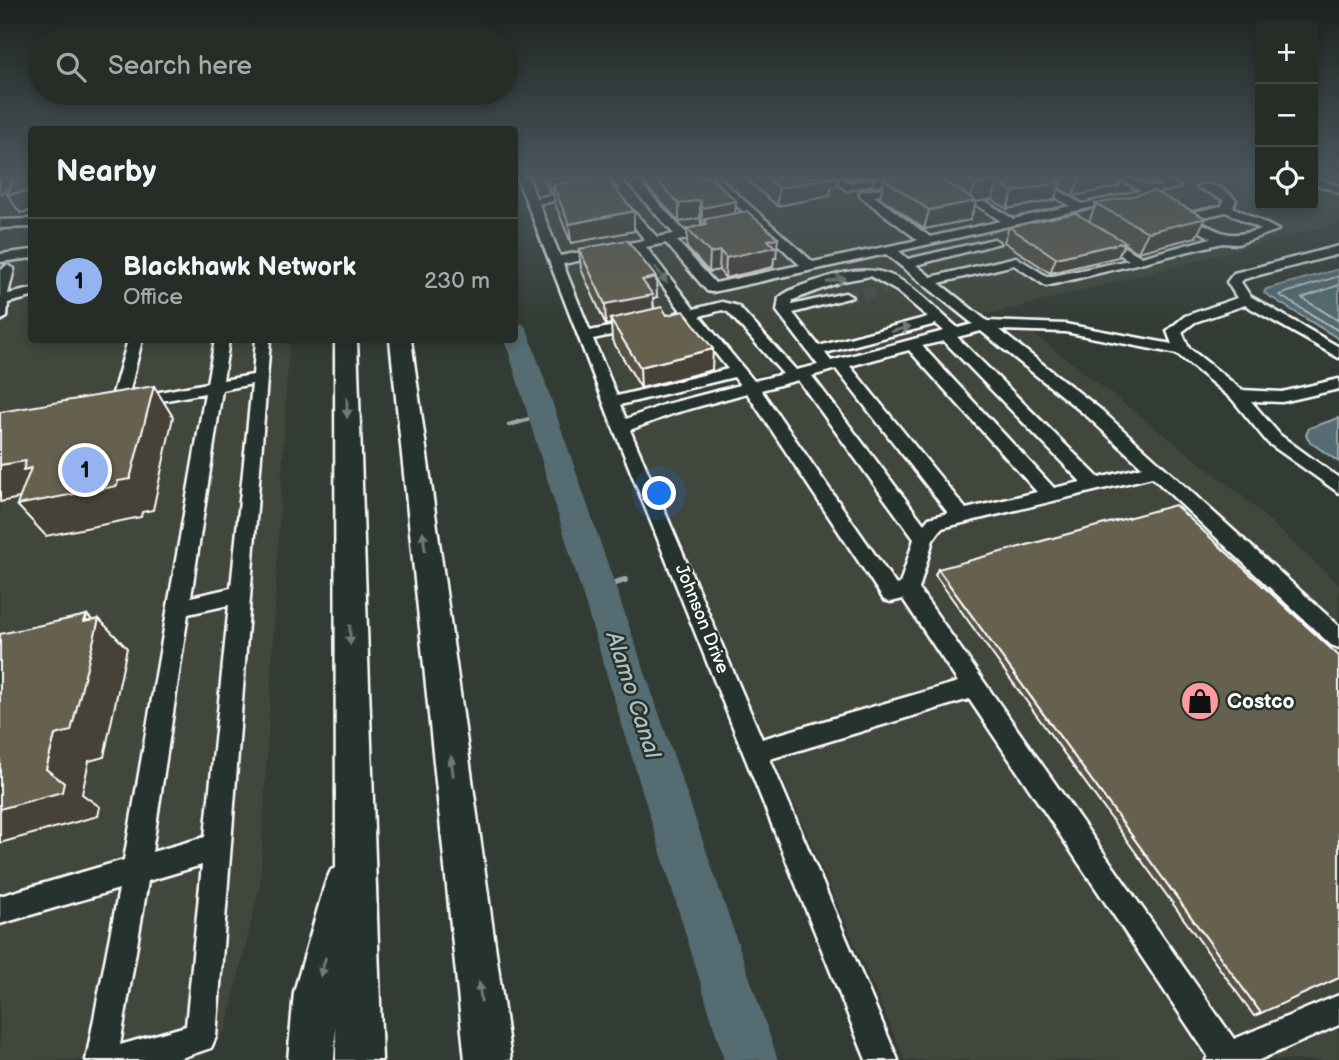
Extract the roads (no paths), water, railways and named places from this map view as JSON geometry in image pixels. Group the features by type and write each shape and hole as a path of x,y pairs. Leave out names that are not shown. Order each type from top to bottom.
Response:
{"highway":[{"path":"346,343 353,854 359,1060"},
{"path":"400,343 488,1060"},
{"path":"311,1060 316,992 353,854"}],"street":[{"name":"Johnson Drive","path":"542,226 621,427 882,1060"},
{"path":"641,226 654,242"},
{"path":"668,226 712,288 994,227"},
{"path":"556,261 728,226"},
{"path":"751,226 810,267"},
{"path":"908,226 928,241"},
{"path":"1199,226 1222,239"},
{"path":"929,281 1016,261 1046,282 1222,239 1238,240 1272,230 1265,226"},
{"path":"1094,234 1140,261"},
{"path":"906,263 994,243"},
{"path":"638,245 668,314 736,372 769,410 891,594 908,590"},
{"path":"889,250 1094,413 1339,639"},
{"path":"1245,299 1234,282 1239,276 1339,250"},
{"path":"3,265 28,256"},
{"path":"3,265 28,265"},
{"path":"0,317 3,265"},
{"path":"834,365 816,351 784,311 786,298 839,279 871,272 938,319 1095,485"},
{"path":"1,293 28,293"},
{"path":"784,311 845,297"},
{"path":"583,330 722,306 733,309 798,375 923,538"},
{"path":"816,351 938,319"},
{"path":"621,427 669,409 986,325 1065,328 1182,349 1238,396 1274,439 1339,487"},
{"path":"118,404 134,343"},
{"path":"102,1060 136,871 221,343"},
{"path":"123,1060 200,1037 263,343"},
{"path":"912,344 1051,496"},
{"path":"612,402 736,372"},
{"path":"90,409 261,378"},
{"path":"1238,396 1282,397 1339,384"},
{"path":"908,590 923,538 936,523 1157,470"},
{"path":"908,590 1225,1059 1339,1010"},
{"path":"178,608 241,594"},
{"path":"755,752 974,687"},
{"path":"0,910 217,847"}],"lane":[{"path":"1182,349 1174,331 1184,319 1234,307 1245,299 1339,353"},
{"path":"834,365 962,517"}],"water":[{"path":"1339,269 1339,339 1264,293 1266,289"},
{"path":"1339,418 1339,462 1310,442 1306,435 1309,428"}],"waterway":[{"name":"Alamo Canal","path":"518,341 751,1060"},
{"path":"509,425 540,416"},
{"path":"598,588 625,580"}],"tunnel":[{"path":"845,297 886,289"}],"place":[{"name":"Blackhawk Network","path":"85,470"},
{"name":"Costco","path":"1200,701"}]}
